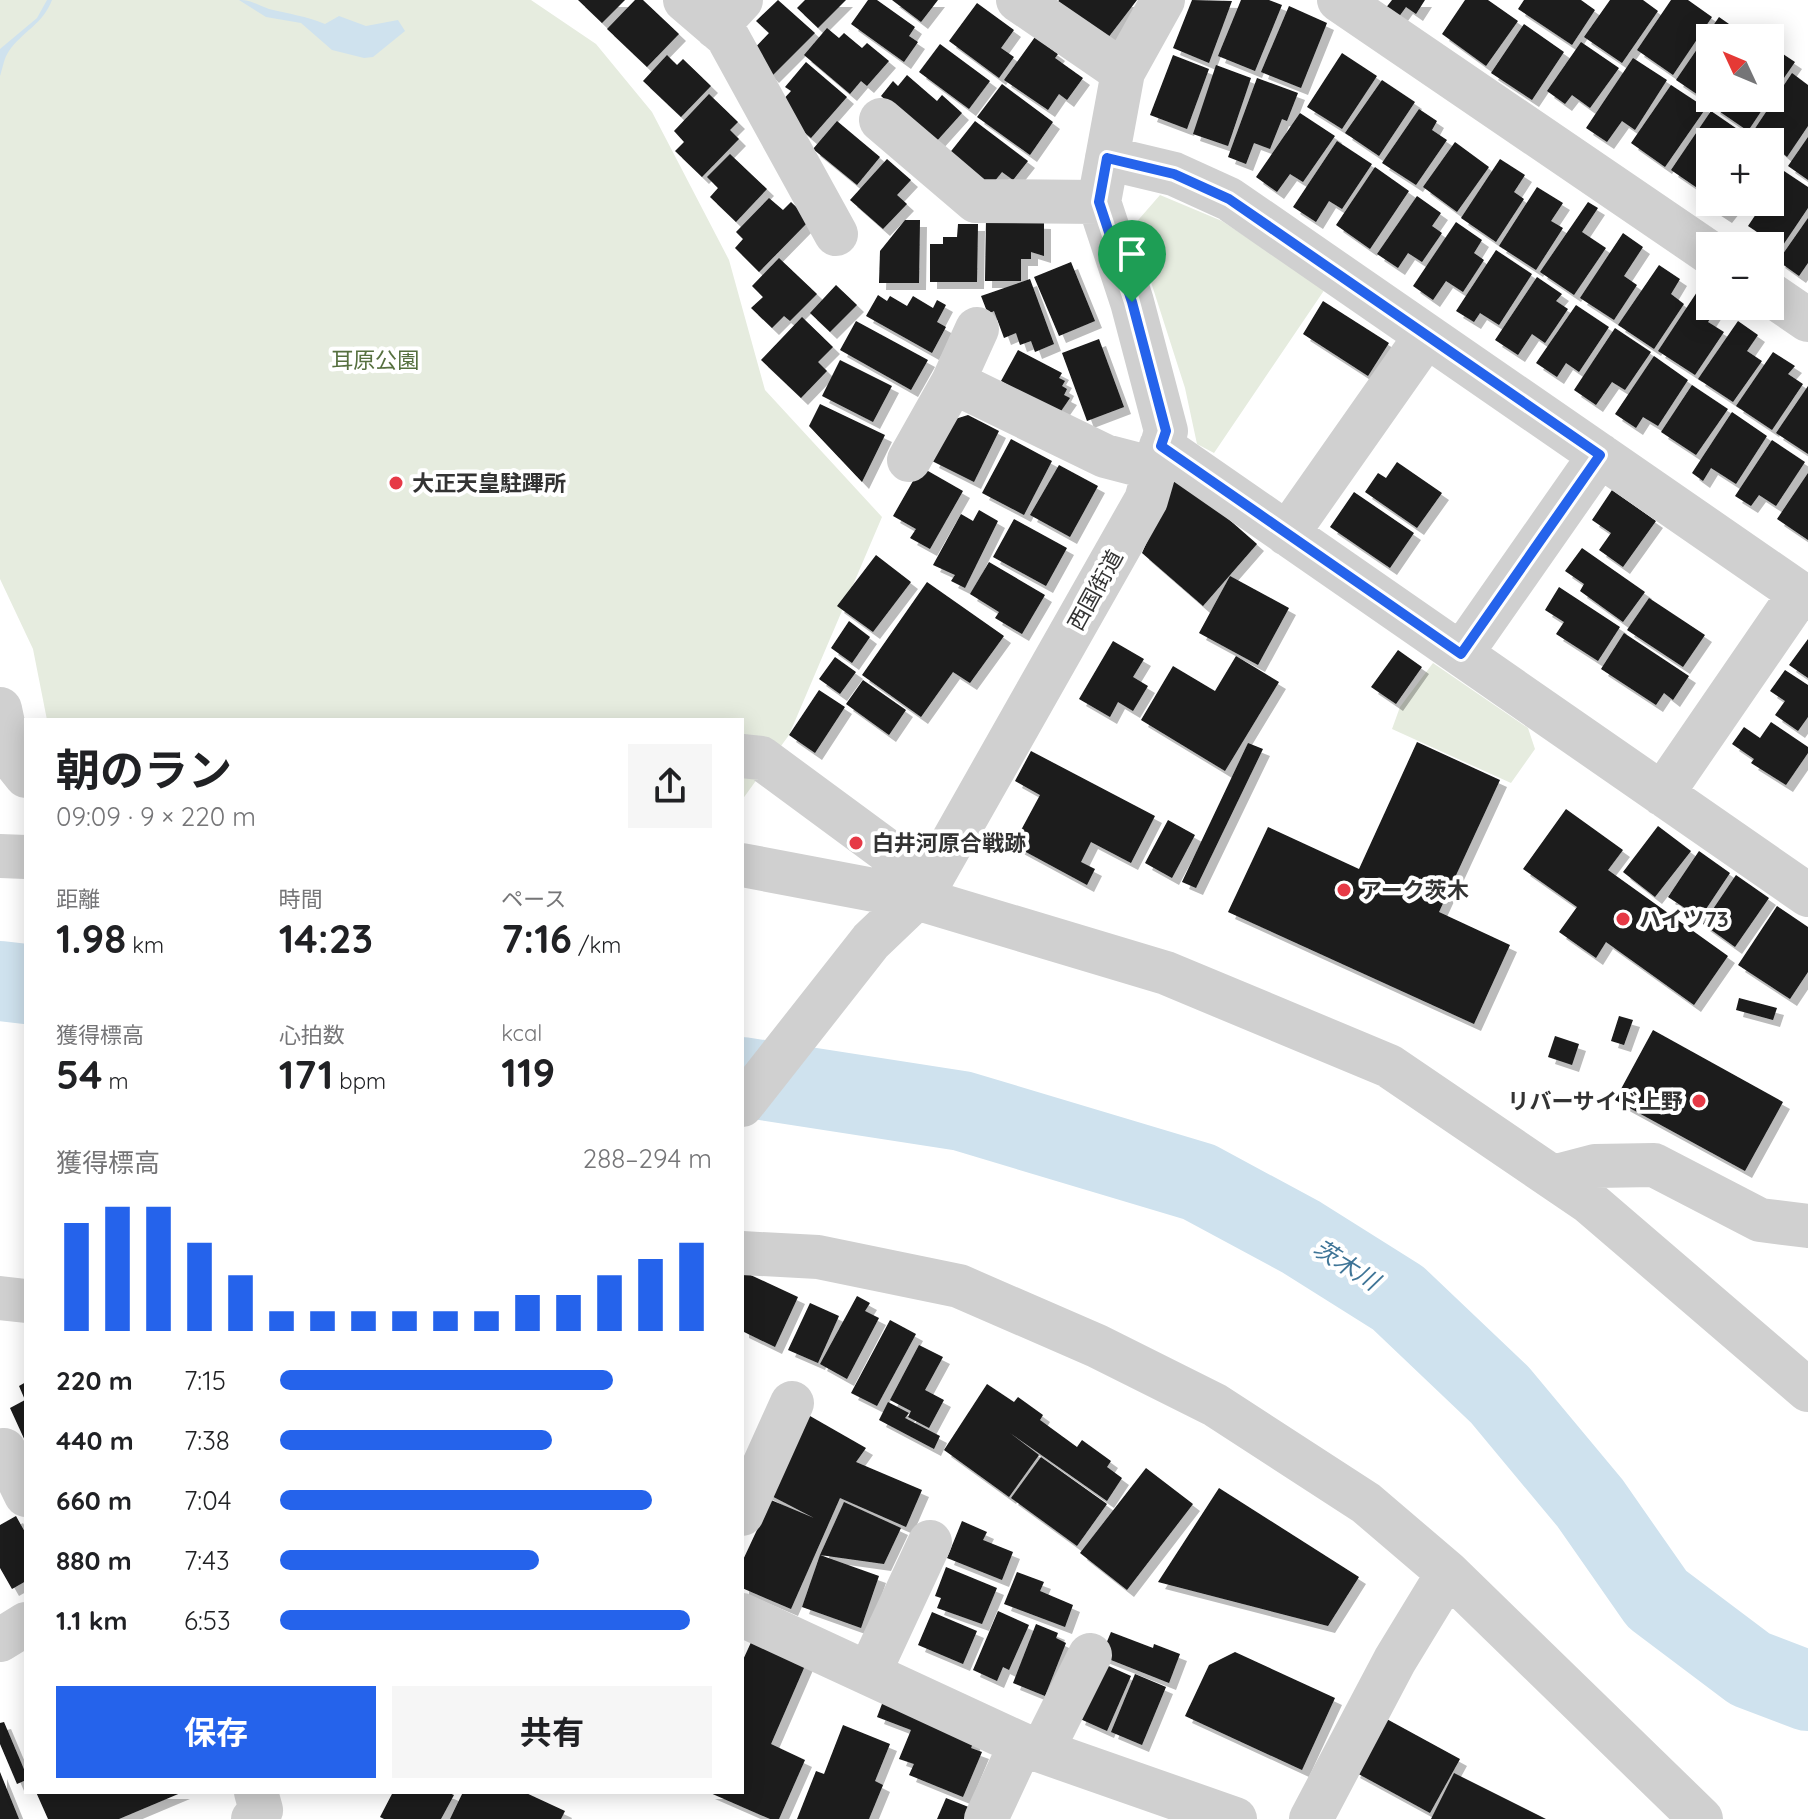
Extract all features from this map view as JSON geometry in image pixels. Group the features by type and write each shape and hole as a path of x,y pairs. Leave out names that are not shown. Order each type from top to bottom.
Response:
{"street":[{"path":"1018,0 1123,72"},
{"name":"西国街道","path":"744,1102 871,941 925,887 1146,500 1166,431 1132,302 1099,202 1123,72 1163,0"},
{"path":"1339,0 1696,243"},
{"path":"714,9 836,234"},
{"path":"881,120 976,201 1099,202"},
{"path":"1107,158 1174,174 1229,199 1804,596 1662,794"},
{"path":"1784,304 1808,320"},
{"path":"909,460 953,382 977,329"},
{"path":"1287,534 1426,336"},
{"path":"953,382 1105,456 1158,458 1287,534 1808,895"},
{"path":"1461,654 1600,455"},
{"path":"0,709 10,756 24,774"},
{"path":"744,756 761,758 894,856 925,887"},
{"path":"0,856 24,857"},
{"path":"744,865 925,887 1166,973 1389,1066 1589,1202 1808,1390"},
{"path":"1553,1177 1595,1166 1654,1165 1760,1220 1808,1226"},
{"path":"744,1253 818,1257 959,1286 1097,1346 1215,1405 1366,1503 1448,1573 1701,1819"},
{"path":"0,1298 24,1301"},
{"path":"744,1510 792,1403"},
{"path":"4,1450 24,1491"},
{"path":"869,1673 930,1542"},
{"path":"1311,1819 1395,1660 1448,1573"},
{"path":"744,1616 1032,1746 1235,1819"},
{"path":"0,1640 24,1625"},
{"path":"986,1819 1090,1655"}],"green space":[{"name":"耳原公園","path":"0,0 531,0 596,44 652,112 729,260 765,390 882,517 789,735 744,797 744,718 47,718 33,649 0,579"},
{"path":"1160,195 1222,221 1325,289 1214,453 1197,444 1185,388 1133,226"},
{"path":"1433,663 1528,728 1535,749 1511,783 1392,729 1400,707"}],"water":[{"path":"47,0 52,0 43,15 7,54 0,76 0,49 37,18"},
{"path":"239,0 325,24 339,16 366,26 398,20 405,31 373,57 364,58 332,50 301,23 266,17"}],"building":[{"path":"578,0 625,0 602,23"},
{"path":"635,0 643,0 679,34 647,67 607,29"},
{"path":"778,0 815,33 772,76 750,53 769,33 756,21"},
{"path":"805,0 846,0 818,28 797,8"},
{"path":"868,0 877,0 915,27 909,36 918,42 904,62 851,24"},
{"path":"892,0 938,0 921,22"},
{"path":"1059,0 1137,0 1104,43 1056,5"},
{"path":"1192,0 1232,1 1209,63 1173,48"},
{"path":"1241,0 1269,0 1282,5 1255,71 1218,56"},
{"path":"1392,0 1425,0 1416,14 1406,7 1398,18 1385,9"},
{"path":"1465,0 1488,0 1518,21 1486,66 1442,34"},
{"path":"1524,0 1581,0 1595,10 1572,45 1518,9"},
{"path":"1610,0 1643,0 1658,11 1622,63 1584,37"},
{"path":"1671,0 1688,0 1712,17 1707,24 1696,24 1696,41 1673,75 1637,50"},
{"path":"977,3 1014,30 1001,48 1014,57 999,78 949,41"},
{"path":"1289,6 1327,23 1301,88 1261,72"},
{"path":"1719,17 1729,24 1714,24"},
{"path":"1524,24 1564,52 1532,100 1491,73"},
{"path":"827,28 839,38 844,33 862,48 867,43 889,61 867,86 861,81 850,94 804,55"},
{"path":"1035,37 1058,54 1055,58 1083,78 1067,100 1059,94 1048,110 1004,80"},
{"path":"1581,42 1619,68 1590,108 1572,95 1565,104 1547,91"},
{"path":"940,44 990,81 969,109 919,72"},
{"path":"1696,51 1696,94 1676,80"},
{"path":"1342,53 1377,76 1342,129 1307,107"},
{"path":"667,55 677,65 683,59 711,86 681,117 643,81"},
{"path":"1173,55 1209,69 1187,129 1150,115"},
{"path":"1784,55 1795,62 1784,78"},
{"path":"1633,58 1667,80 1635,130 1622,121 1607,142 1586,128"},
{"path":"806,62 847,97 811,138 784,115 780,103 791,91 785,87"},
{"path":"1216,65 1251,78 1228,146 1193,134"},
{"path":"1792,73 1808,85 1808,126 1787,157 1784,154 1784,128 1755,128 1766,112 1784,112 1784,85"},
{"path":"907,75 937,101 942,95 962,113 935,143 881,96 893,81 898,86"},
{"path":"1257,78 1298,93 1287,121 1282,119 1270,149 1254,143 1246,164 1228,157"},
{"path":"1382,80 1415,102 1379,156 1345,133"},
{"path":"1002,84 1053,122 1030,155 977,117"},
{"path":"1671,85 1696,101 1696,112 1703,112 1665,167 1631,143"},
{"path":"709,94 738,122 730,130 739,139 702,177 675,151 684,142 674,131"},
{"path":"1419,109 1437,121 1432,130 1447,140 1416,185 1382,163"},
{"path":"1712,112 1736,128 1699,128"},
{"path":"1720,112 1761,112 1750,128 1744,128"},
{"path":"1300,113 1335,136 1303,182 1290,174 1277,192 1256,177"},
{"path":"837,121 880,157 857,185 813,149"},
{"path":"975,121 1028,161 1013,180 1002,172 990,187 948,155"},
{"path":"1696,133 1696,187 1671,170"},
{"path":"1808,137 1808,180 1788,166"},
{"path":"1337,141 1372,164 1342,209 1329,201 1316,222 1293,207"},
{"path":"1455,142 1489,167 1457,212 1423,187"},
{"path":"730,154 767,189 736,222 710,197 718,188 707,177"},
{"path":"887,159 911,180 897,195 907,204 883,229 850,200"},
{"path":"1500,159 1525,175 1514,192 1524,199 1496,242 1461,218"},
{"path":"1375,167 1409,191 1370,249 1336,225"},
{"path":"1784,171 1808,187 1808,208 1784,244 1784,232 1757,232 1748,226 1755,216 1784,216"},
{"path":"1537,187 1563,203 1551,221 1563,228 1536,270 1499,246"},
{"path":"1417,196 1441,213 1432,226 1442,233 1422,262 1408,253 1398,268 1377,254"},
{"path":"769,198 783,210 791,202 810,220 759,272 735,248 743,239 736,232"},
{"path":"1588,202 1598,208 1582,232 1606,248 1574,295 1540,272"},
{"path":"1808,218 1808,263 1799,276 1784,265 1784,252"},
{"path":"905,220 920,220 919,283 879,283 880,251"},
{"path":"986,220 1044,222 1044,256 1031,252 1031,259 1021,259 1021,281 985,281"},
{"path":"1456,222 1482,240 1474,253 1484,260 1463,292 1446,281 1433,300 1413,286"},
{"path":"958,224 978,224 977,282 930,282 930,244 943,244 943,237 957,237"},
{"path":"1623,233 1643,247 1624,276 1637,285 1614,320 1580,298"},
{"path":"1496,250 1532,274 1499,325 1480,313 1474,322 1456,311"},
{"path":"779,258 817,294 790,321 784,316 772,328 751,308 763,297 752,286"},
{"path":"1071,262 1095,321 1059,336 1034,277"},
{"path":"1659,265 1680,279 1671,294 1684,304 1654,349 1618,325"},
{"path":"1537,277 1562,294 1556,301 1568,309 1545,343 1532,334 1518,355 1495,340"},
{"path":"1030,279 1054,344 1035,352 1031,341 1020,345 1016,333 1004,338 994,311 988,314 981,296"},
{"path":"836,285 857,305 830,332 810,313"},
{"path":"1696,294 1696,320 1709,320 1724,332 1695,375 1658,351"},
{"path":"878,295 887,301 890,296 907,306 913,296 933,308 937,300 946,305 937,322 946,327 932,353 866,316"},
{"path":"1323,301 1389,343 1368,376 1303,334"},
{"path":"1576,305 1609,327 1579,372 1566,363 1557,377 1536,363"},
{"path":"802,317 833,347 818,362 827,371 801,398 761,360"},
{"path":"856,321 928,360 911,390 840,350"},
{"path":"1738,321 1758,335 1747,351 1762,361 1733,402 1698,379"},
{"path":"1615,328 1651,352 1625,390 1612,382 1596,405 1574,390"},
{"path":"1099,339 1124,407 1087,421 1062,353"},
{"path":"1018,350 1062,373 1059,378 1065,381 1062,386 1067,389 1064,395 1070,398 1059,414 1001,381"},
{"path":"1773,352 1795,366 1788,374 1803,384 1772,430 1736,406"},
{"path":"1654,356 1688,380 1658,426 1643,417 1636,428 1615,414"},
{"path":"840,360 892,386 873,422 822,396"},
{"path":"1692,385 1728,409 1696,455 1661,432"},
{"path":"1808,386 1808,454 1776,433"},
{"path":"820,404 885,435 862,482 809,426"},
{"path":"1732,412 1767,436 1736,484 1711,468 1703,481 1692,473"},
{"path":"968,415 999,431 974,482 932,461 952,420"},
{"path":"1011,439 1052,461 1024,515 982,493"},
{"path":"1772,440 1805,462 1776,506 1759,495 1751,506 1735,496"},
{"path":"1397,462 1442,493 1417,528 1365,492 1378,473 1386,478"},
{"path":"1059,465 1098,486 1070,537 1030,515"},
{"path":"921,467 963,491 930,549 910,538 916,529 893,516"},
{"path":"1808,473 1808,540 1777,519"},
{"path":"1177,474 1257,544 1203,606 1142,553"},
{"path":"1612,490 1656,521 1623,567 1599,550 1611,533 1592,520"},
{"path":"1354,492 1414,533 1390,568 1330,527"},
{"path":"979,510 998,521 965,588 951,581 955,575 933,565 961,514 973,521"},
{"path":"1014,519 1067,548 1046,586 993,557"},
{"path":"1582,548 1645,592 1623,622 1580,591 1584,584 1565,571"},
{"path":"876,555 911,582 873,632 837,606"},
{"path":"989,562 1045,595 1022,634 995,618 999,612 970,594"},
{"path":"1230,576 1289,608 1258,665 1199,633"},
{"path":"927,582 1004,636 970,683 953,672 921,717 862,675"},
{"path":"1559,587 1620,627 1598,661 1556,634 1564,622 1545,610"},
{"path":"1649,598 1705,635 1683,667 1627,630"},
{"path":"849,621 870,637 852,663 831,648"},
{"path":"1624,633 1689,676 1673,700 1664,693 1656,705 1601,669"},
{"path":"1808,639 1808,678 1789,665"},
{"path":"1113,641 1144,659 1133,677 1148,686 1133,711 1118,702 1110,717 1079,699"},
{"path":"1398,650 1422,667 1396,704 1371,687"},
{"path":"1236,656 1279,682 1225,771 1141,720 1173,666 1215,691"},
{"path":"835,657 856,672 840,694 819,679"},
{"path":"1785,670 1808,685 1808,717 1798,731 1775,715 1785,701 1770,691"},
{"path":"863,680 906,710 889,735 846,704"},
{"path":"819,690 845,707 815,753 789,735"},
{"path":"1771,722 1808,747 1808,753 1786,785 1751,763 1754,759 1732,744 1744,727 1760,738"},
{"name":"アーク茨木","path":"1417,742 1500,780 1439,912 1510,945 1474,1024 1228,912 1268,827 1359,869"},
{"path":"1248,743 1263,749 1196,888 1182,882"},
{"path":"1031,751 1155,816 1131,863 1091,842 1081,862 1095,869 1087,885 1013,845 1040,795 1015,781"},
{"name":"ハイツ73","path":"1566,809 1623,850 1608,870 1728,956 1694,1005 1606,942 1596,958 1559,932 1577,907 1523,869"},
{"path":"1168,820 1195,835 1172,878 1145,863"},
{"path":"1658,826 1691,851 1655,897 1623,872"},
{"path":"1699,851 1730,873 1700,918 1668,897"},
{"path":"1736,875 1769,898 1735,947 1703,924"},
{"path":"1777,906 1808,927 1808,972 1790,999 1738,965"},
{"path":"1739,998 1777,1008 1773,1020 1736,1010"},
{"path":"1619,1016 1633,1020 1624,1045 1611,1041"},
{"name":"リバーサイド上野","path":"1653,1030 1783,1102 1745,1171 1615,1100"},
{"path":"1555,1036 1579,1044 1572,1065 1548,1057"},
{"path":"744,1272 798,1297 775,1347 744,1332"},
{"path":"857,1296 870,1303 865,1311 879,1318 847,1379 820,1364"},
{"path":"810,1303 839,1316 818,1363 788,1350"},
{"path":"890,1320 916,1334 877,1406 851,1393"},
{"path":"919,1345 943,1357 925,1390 944,1400 929,1428 908,1417 911,1411 890,1400"},
{"path":"987,1384 1014,1402 1018,1397 1043,1415 1040,1420 1077,1447 1082,1440 1111,1461 1107,1467 1122,1478 1107,1501 1010,1433 1039,1455 1009,1497 944,1450"},
{"path":"24,1401 24,1439 10,1408"},
{"path":"888,1402 909,1413 905,1418 940,1436 934,1449 879,1420"},
{"path":"810,1416 866,1448 856,1462 922,1490 906,1527 840,1498 791,1609 744,1589 744,1558 771,1500 814,1518 762,1491"},
{"path":"1041,1457 1107,1504 1077,1546 1011,1498"},
{"path":"1146,1468 1193,1504 1127,1590 1080,1553"},
{"path":"1219,1488 1359,1577 1328,1626 1158,1582"},
{"path":"844,1502 901,1528 884,1564 820,1555"},
{"path":"16,1516 24,1530 24,1582 12,1589 0,1568 0,1525"},
{"path":"962,1521 987,1532 983,1540 1013,1552 1002,1580 947,1558"},
{"path":"820,1555 879,1576 861,1628 802,1607"},
{"path":"946,1567 997,1588 982,1624 937,1608 941,1598 935,1596"},
{"path":"1017,1572 1044,1582 1040,1591 1073,1605 1065,1627 1004,1604"},
{"path":"998,1611 1029,1625 1009,1670 1003,1667 997,1681 973,1670"},
{"path":"932,1612 977,1631 963,1664 918,1645"},
{"path":"1036,1624 1058,1633 1056,1638 1066,1643 1045,1696 1013,1683"},
{"path":"1111,1632 1153,1648 1154,1644 1180,1654 1169,1683 1101,1656"},
{"path":"753,1638 807,1661 771,1744 805,1760 779,1819 770,1819 713,1794 744,1794 744,1658"},
{"path":"1235,1652 1335,1698 1302,1770 1185,1716 1209,1665"},
{"path":"1102,1663 1131,1676 1107,1731 1078,1718"},
{"path":"1135,1674 1166,1687 1142,1745 1111,1732"},
{"path":"885,1696 977,1733 971,1748 982,1752 963,1797 909,1775 914,1764 899,1759 911,1730 877,1717"},
{"path":"1383,1717 1460,1759 1430,1813 1353,1771"},
{"path":"4,1722 24,1769 24,1781 17,1784 0,1744 0,1723"},
{"path":"843,1725 890,1744 875,1781 883,1785 869,1819 797,1819 816,1771 824,1774"},
{"path":"0,1772 19,1819 0,1819"},
{"path":"1454,1773 1546,1819 1431,1819"},
{"path":"37,1794 178,1794 119,1819 48,1819"},
{"path":"392,1794 454,1795 441,1819 380,1817"},
{"path":"462,1794 528,1794 565,1811 561,1819 450,1819"},
{"path":"946,1798 971,1808 966,1819 937,1819"}],"waterway":[{"name":"茨木川","path":"0,981 24,984"},
{"name":"茨木川","path":"744,1077 962,1111 1199,1182 1301,1237 1398,1298 1500,1395 1590,1503 1657,1599 1750,1669 1808,1691"}],"place":[{"name":"大正天皇駐蹕所","path":"396,483"},
{"name":"白井河原合戦跡","path":"856,843"},
{"name":"アーク茨木","path":"1344,890"},
{"name":"ハイツ73","path":"1623,919"},
{"name":"リバーサイド上野","path":"1699,1101"}],"route":[{"path":"1107,158 1174,174 1229,199 1600,455 1461,654 1161,446 1166,431 1132,302 1099,202 1107,158"}]}
